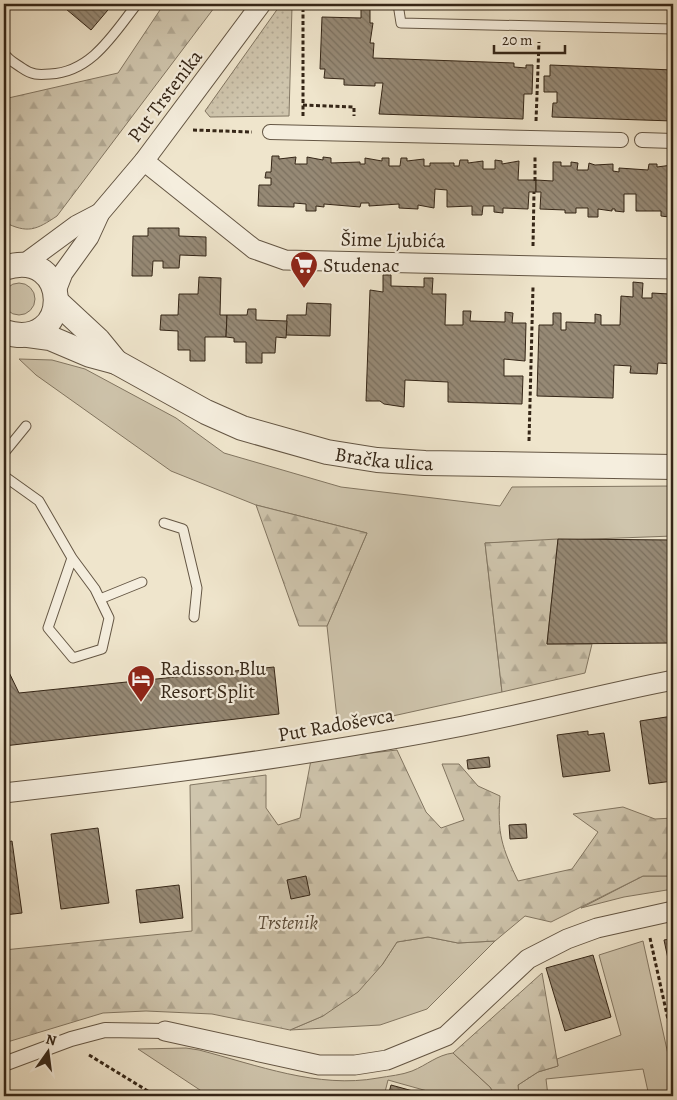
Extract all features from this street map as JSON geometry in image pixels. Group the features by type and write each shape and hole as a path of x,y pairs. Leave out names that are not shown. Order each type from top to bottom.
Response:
{"street":[{"name":"Put Trstenika","path":"56,297 63,273 89,237 100,213 144,160 261,4"},
{"path":"270,132 621,140"},
{"path":"642,140 673,141"},
{"name":"Šime Ljubića","path":"144,160 254,249 285,260 673,269"},
{"name":"Put Trstenika","path":"11,264 100,213"},
{"name":"Bračka ulica","path":"11,264 44,273 52,281 56,297 98,340 116,362"},
{"path":"13,336 39,331 48,322 56,297"},
{"name":"Bračka ulica","path":"13,336 50,338 90,355 116,362 206,412 242,428 292,444 327,452 377,460 528,466 673,467"},
{"name":"Put Radoševca","path":"4,793 256,762 464,726 591,696 673,680"},
{"path":"4,1064 67,1041 106,1030 165,1031 319,1065 355,1065 387,1060 446,1036 528,959 567,939 597,928 673,911"}],"lane":[{"path":"4,53 7,58 33,75 60,74 84,65 106,43 137,4"},
{"path":"398,4 401,23 673,29"},
{"path":"4,453 26,426"},
{"path":"4,476 39,501 72,558 100,598 109,618 102,649 73,658 48,628 72,558"},
{"path":"164,523 183,529 197,588 194,617"},
{"path":"100,598 142,582"}],"path":[{"path":"303,133 304,4"},
{"path":"534,180 539,26"},
{"path":"303,105 354,107 354,134"},
{"path":"190,130 270,132"},
{"path":"528,466 534,192"},
{"path":"649,934 673,1042"},
{"path":"67,1041 156,1096"}],"green space":[{"path":"164,4 217,4 57,216 43,225 32,229 19,228 4,222 4,99 118,73"},
{"path":"281,4 292,7 289,116 210,117 205,111"},
{"path":"19,283 30,288 35,299 30,310 19,315 8,310 3,299 8,288"},
{"path":"19,359 52,360 85,369 176,418 224,453 341,487 500,506 512,487 673,486 673,536 485,543 502,692 338,728 327,626 367,533 256,505 171,471 36,375"},
{"path":"256,505 367,533 327,626 299,626"},
{"path":"558,539 547,644 592,644 585,673 502,692 485,543"},
{"name":"Trstenik","path":"397,750 426,812 441,828 464,820 442,764 459,764 478,786 500,796 499,820 502,840 518,881 572,869 598,832 573,814 623,807 655,819 673,818 673,876 643,876 551,922 525,916 495,941 458,943 428,937 397,942 382,965 358,992 323,1016 290,1030 212,1014 146,1011 103,1013 4,1043 4,950 192,931 190,785 266,775 266,808 278,825 300,818 311,760"},
{"path":"643,876 673,876 673,889 624,897 581,908"},
{"path":"428,937 458,943 495,941 427,1009 380,1025 290,1030 323,1016 382,965 397,942"},
{"path":"643,941 673,1077 673,1096 649,1096 643,1069 546,1079 548,1096 519,1096 518,1085 538,1072 558,1066 557,1059 621,1035 599,955"},
{"path":"542,973 558,1066 538,1072 518,1085 519,1096 496,1096 490,1087 453,1053"},
{"path":"186,1048 288,1074 310,1078 355,1081 404,1074 432,1060 453,1053 490,1087 496,1096 445,1096 388,1080 384,1096 209,1096 138,1049"}],"building":[{"path":"60,4 113,4 91,30"},
{"path":"361,9 370,9 370,23 373,23 370,43 374,43 373,58 514,63 514,67 526,68 526,65 533,65 532,94 524,94 523,119 379,114 383,83 375,83 375,86 344,85 344,79 324,78 325,69 320,69 322,17 361,18"},
{"path":"550,65 673,70 673,121 552,117 553,103 557,103 557,92 544,92 544,76 550,76"},
{"path":"272,156 279,156 279,159 296,157 295,164 307,164 307,157 323,160 323,157 331,158 331,163 360,162 360,164 365,164 365,158 382,161 382,158 389,158 389,166 400,166 401,158 407,158 407,161 424,159 424,166 430,166 430,163 454,163 454,166 459,166 460,160 468,160 468,163 483,161 483,169 495,169 495,160 502,161 502,164 519,161 518,180 536,180 536,192 529,192 528,209 503,208 503,213 494,212 494,206 483,206 482,215 472,215 472,206 447,207 447,190 435,189 434,208 418,205 418,209 399,208 399,204 369,206 369,203 361,203 360,207 324,204 324,207 316,206 316,211 306,211 306,204 294,203 294,207 258,206 259,185 271,185 271,178 265,178 266,172 271,172"},
{"path":"553,162 561,162 561,166 571,166 571,162 578,163 577,170 588,170 589,163 595,165 613,164 613,171 619,172 619,168 648,170 649,164 657,164 657,167 672,165 673,211 670,211 669,217 661,216 661,211 636,211 636,194 624,194 624,212 615,211 615,209 612,209 612,211 598,209 598,217 588,217 588,208 576,208 576,213 565,213 565,210 540,209 541,192 536,192 536,180 553,181"},
{"path":"148,228 179,228 179,236 206,237 206,256 180,255 179,268 163,268 163,261 153,261 152,276 132,276 133,236 148,236"},
{"path":"383,275 391,275 391,286 424,287 424,278 433,278 432,294 446,294 445,325 463,325 463,311 471,311 470,321 505,322 505,312 513,313 512,323 526,323 525,361 504,359 504,376 523,376 522,404 448,402 448,382 405,380 404,407 384,404 380,401 366,401 370,290 383,292"},
{"path":"199,277 221,278 220,315 227,315 226,337 205,337 205,361 190,361 190,350 178,350 178,331 160,330 161,315 178,315 179,294 198,294"},
{"path":"633,282 643,283 642,298 652,298 652,293 669,294 669,299 673,299 673,364 658,363 657,374 630,373 631,366 614,365 613,398 537,396 539,325 553,325 553,313 561,313 561,330 566,330 566,322 595,323 595,314 601,315 601,325 620,325 621,296 633,297"},
{"path":"307,303 331,304 330,336 286,335 287,315 306,315"},
{"path":"248,309 256,309 256,320 287,321 286,338 276,337 275,353 262,353 262,363 246,363 246,342 234,342 234,338 226,337 227,315 247,315"},
{"path":"558,539 673,540 673,643 547,644"},
{"name":"Radisson Blu Resort Split","path":"4,662 19,693 274,667 279,714 4,746"},
{"path":"673,716 673,781 649,784 640,721"},
{"path":"588,731 588,735 604,733 610,771 563,777 557,735"},
{"path":"489,757 490,767 468,769 467,760"},
{"path":"526,824 527,838 510,839 509,825"},
{"path":"98,828 109,903 61,909 51,834"},
{"path":"12,841 22,913 4,915 4,843"},
{"path":"306,876 310,895 291,899 287,880"},
{"path":"179,885 183,918 140,923 136,890"},
{"path":"670,939 673,951 673,982 664,940"},
{"path":"593,955 611,1017 565,1031 546,968"},
{"path":"391,1085 431,1096 388,1096"}],"place":[{"name":"Studenac","path":"304,289"},
{"name":"Radisson Blu Resort Split","path":"141,703"}]}
